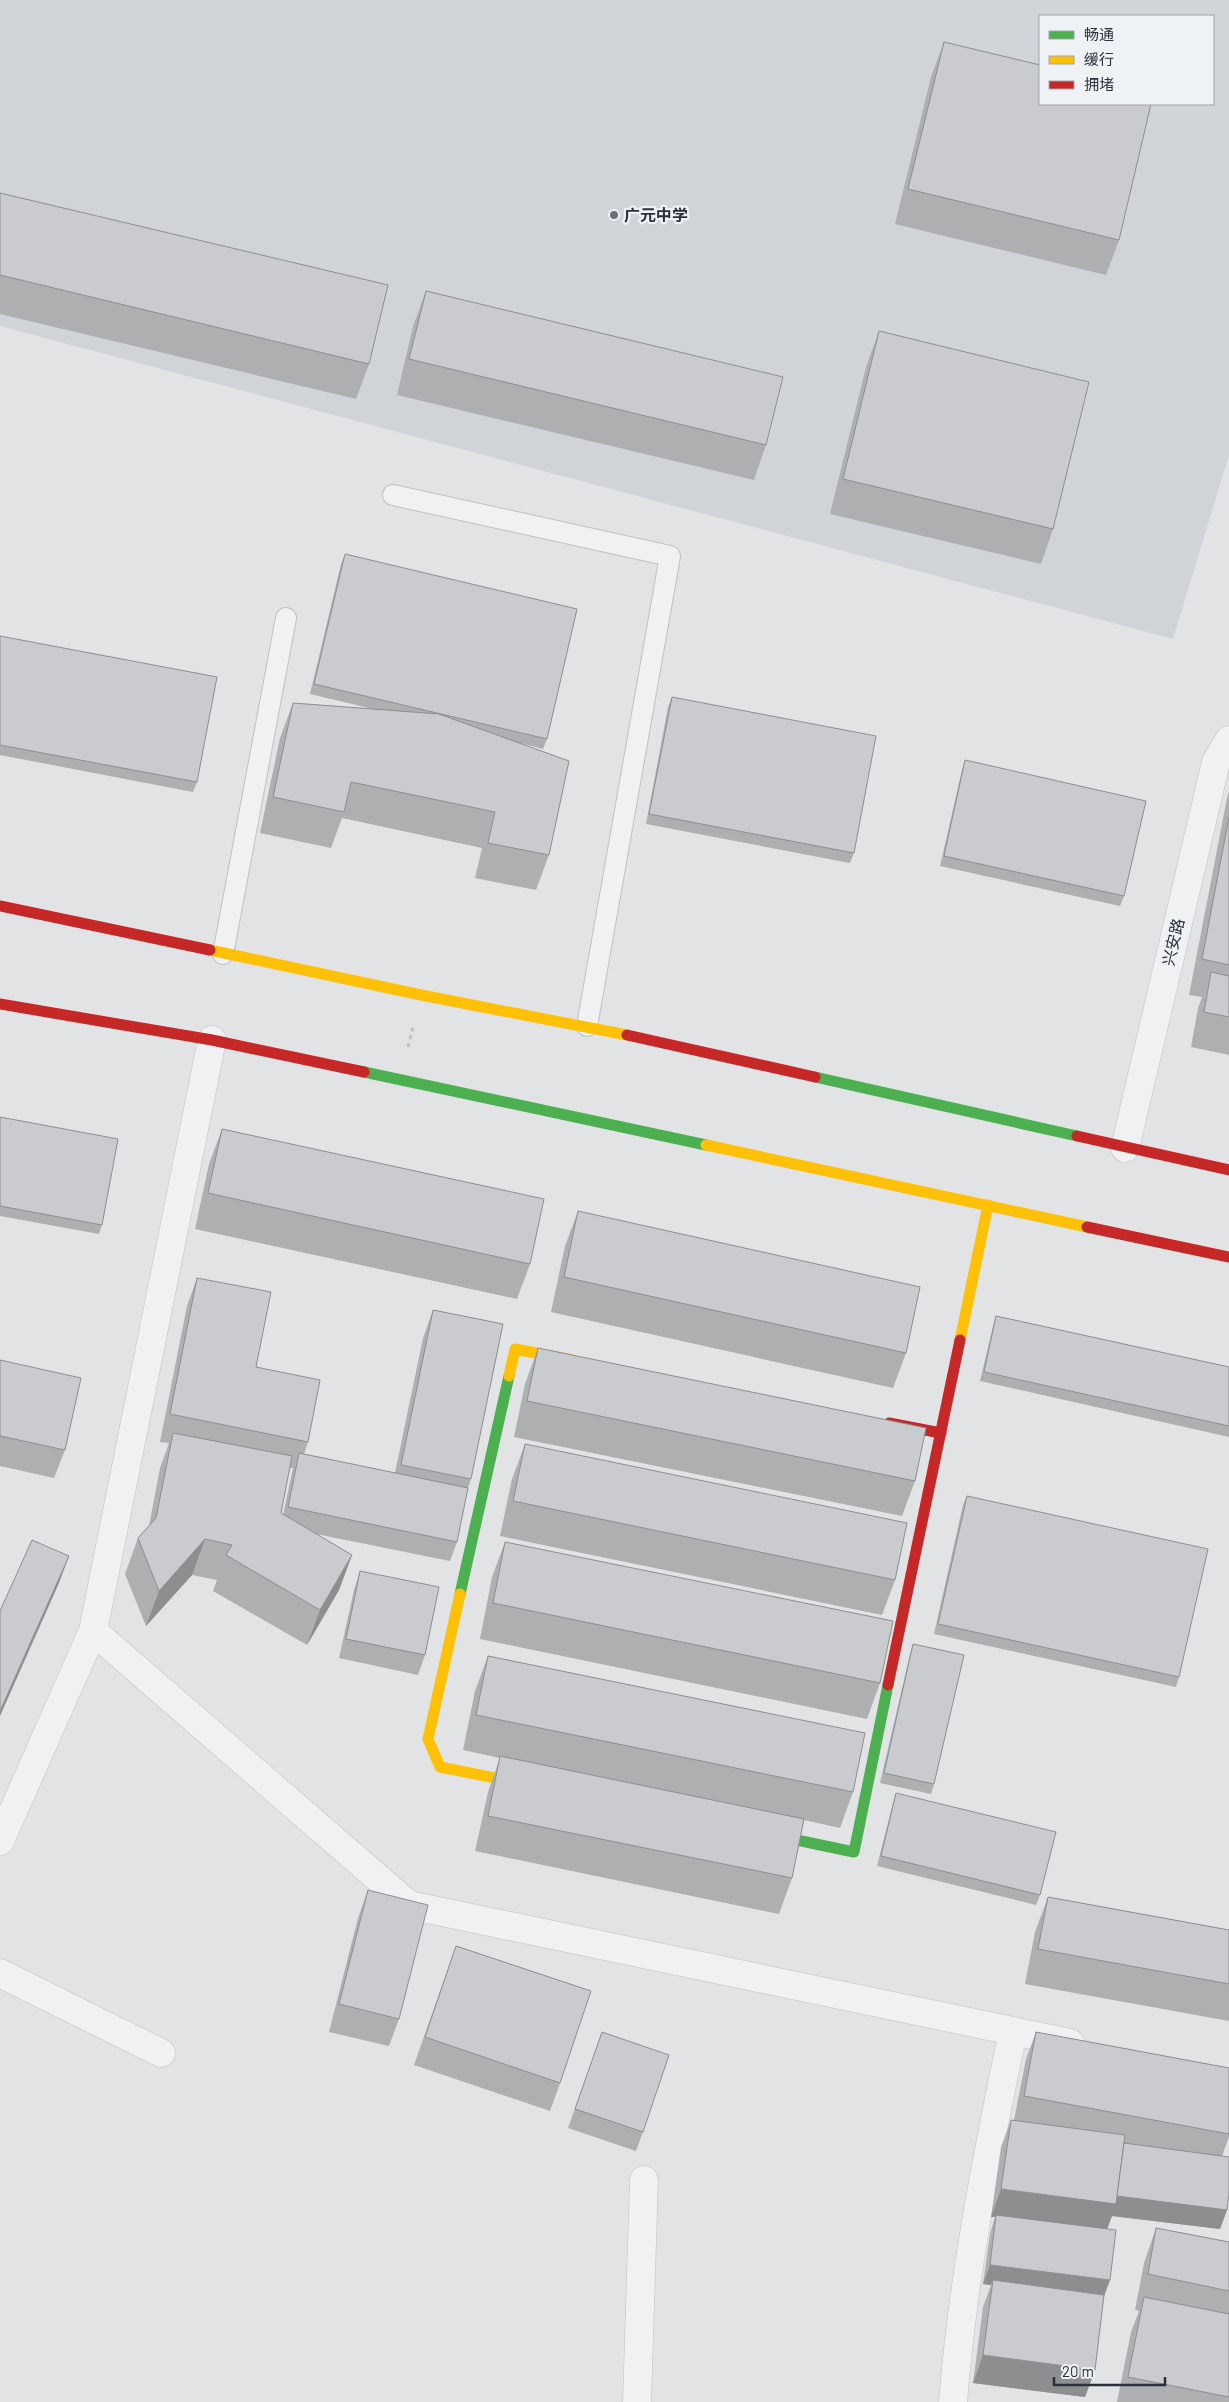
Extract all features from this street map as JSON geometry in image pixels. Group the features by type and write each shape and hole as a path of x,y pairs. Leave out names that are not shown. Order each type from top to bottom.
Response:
{"main road":[{"path":"0,906 421,995 587,1026 1229,1170"},
{"path":"0,1004 212,1040 1229,1257"},
{"path":"748,1830 854,1852 988,1205"},
{"path":"546,1789 440,1767 428,1739 515,1349 583,1362"},
{"path":"873,1420 941,1434"}],"street":[{"name":"兴安路","path":"1125,1148 1216,762 1229,740"},
{"path":"0,1841 93,1630 212,1040"},
{"path":"93,1630 409,1905 1098,2049"},
{"path":"0,1973 161,2053"},
{"path":"953,2402 972,2247 989,2144 1013,2032"},
{"path":"637,2402 644,2180"}],"lane":[{"path":"394,495 670,556 587,1026"},
{"path":"223,954 286,618"}],"path":[{"path":"399,1080 421,995"}],"shaded area":[{"name":"广元中学","path":"0,0 1229,0 1229,455 1173,639 0,326"}],"building":[{"path":"944,42 1039,65 1039,105 1151,105 1119,240 908,189"},
{"path":"0,193 388,285 369,364 0,275"},
{"path":"426,291 783,377 766,445 409,359"},
{"path":"879,331 1089,382 1053,529 843,479"},
{"path":"345,554 577,609 547,739 314,684"},
{"path":"0,636 217,677 197,782 0,745"},
{"path":"672,697 876,736 854,853 649,814"},
{"path":"293,703 439,714 569,761 549,855 488,843 495,812 351,782 344,812 273,797"},
{"path":"965,760 1146,801 1124,896 944,856"},
{"path":"1229,817 1229,965 1202,959"},
{"path":"1211,972 1229,976 1229,1017 1204,1012"},
{"path":"0,1117 118,1139 102,1225 0,1206"},
{"path":"222,1129 544,1199 530,1264 208,1193"},
{"path":"578,1211 920,1287 906,1353 564,1277"},
{"path":"197,1278 271,1292 256,1367 320,1380 308,1442 170,1414"},
{"path":"433,1310 503,1324 471,1479 401,1465"},
{"path":"996,1316 1229,1367 1229,1426 984,1372"},
{"path":"538,1348 926,1428 915,1481 527,1401"},
{"path":"0,1360 81,1378 65,1450 0,1436"},
{"path":"173,1433 292,1456 281,1513 352,1555 320,1610 226,1555 232,1545 205,1539 159,1591 138,1538 156,1518"},
{"path":"525,1444 907,1523 895,1580 513,1501"},
{"path":"299,1453 468,1488 457,1542 288,1507"},
{"path":"967,1496 1208,1549 1179,1677 938,1624"},
{"path":"32,1540 69,1556 0,1711 0,1611"},
{"path":"505,1542 893,1621 880,1683 493,1603"},
{"path":"360,1571 439,1587 425,1655 346,1639"},
{"path":"913,1644 964,1655 934,1784 884,1773"},
{"path":"488,1656 865,1733 853,1792 476,1715"},
{"path":"500,1756 804,1819 792,1878 488,1816"},
{"path":"896,1793 1056,1832 1040,1895 881,1856"},
{"path":"368,1890 428,1905 399,2019 339,2004"},
{"path":"1048,1897 1229,1930 1229,1984 1038,1949"},
{"path":"456,1946 591,1991 560,2083 425,2037"},
{"path":"602,2032 669,2055 643,2132 575,2109"},
{"path":"1036,2032 1229,2068 1229,2134 1024,2096"},
{"path":"1011,2120 1125,2135 1116,2204 1001,2189"},
{"path":"1124,2143 1229,2157 1227,2210 1117,2196"},
{"path":"996,2215 1116,2230 1110,2280 990,2265"},
{"path":"1156,2228 1229,2242 1229,2291 1148,2274"},
{"path":"993,2280 1104,2295 1095,2370 983,2355"},
{"path":"1144,2297 1229,2314 1229,2397 1128,2377"}],"traffic: fast":[{"path":"364,1072 706,1145"},
{"path":"815,1077 1077,1136"},
{"path":"460,1594 509,1376"},
{"path":"763,1833 854,1852 888,1685"}],"traffic: slow":[{"path":"210,950 421,995 627,1035"},
{"path":"706,1145 1087,1227"},
{"path":"960,1340 988,1205"},
{"path":"509,1376 515,1349 572,1360"},
{"path":"460,1594 428,1739 440,1767 530,1785"}],"traffic: jam":[{"path":"0,906 210,950"},
{"path":"0,1004 212,1040 364,1072"},
{"path":"627,1035 815,1077"},
{"path":"1077,1136 1229,1170"},
{"path":"1087,1227 1229,1257"},
{"path":"888,1685 960,1340"},
{"path":"889,1423 941,1433"}],"place":[{"name":"广元中学","path":"614,215"}]}
